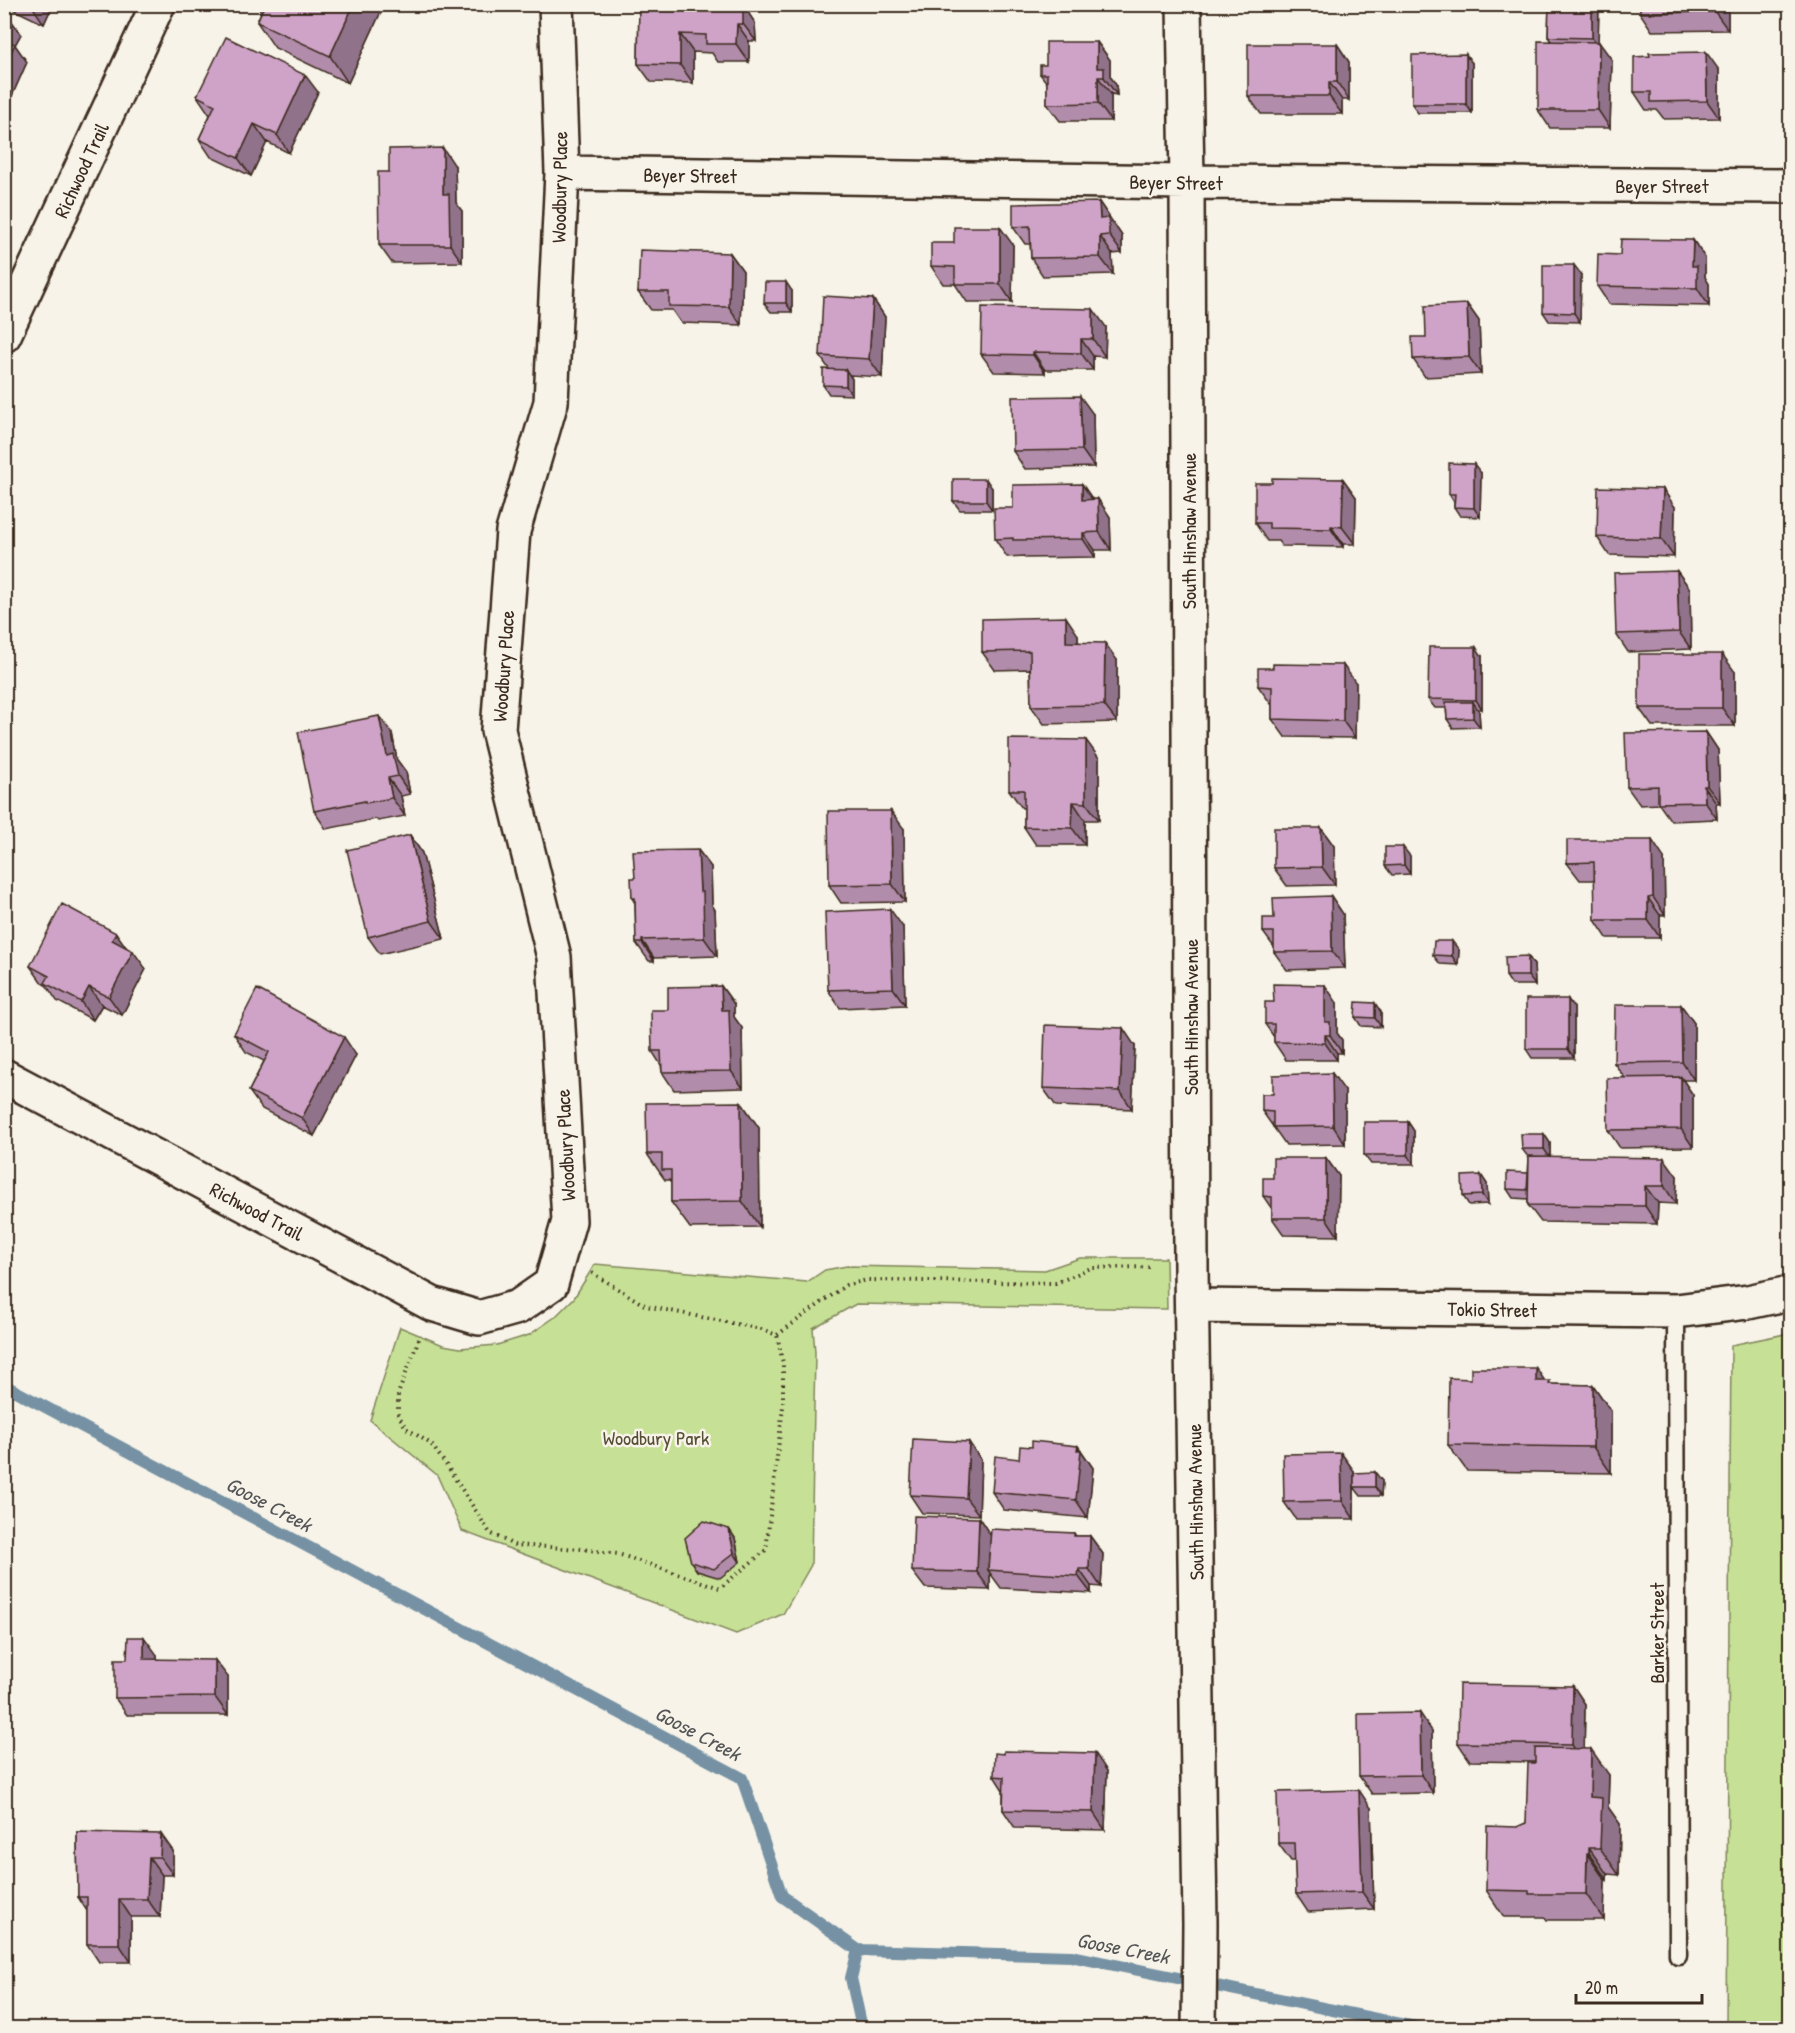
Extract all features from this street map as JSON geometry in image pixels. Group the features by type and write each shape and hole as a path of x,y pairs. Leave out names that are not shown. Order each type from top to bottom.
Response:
{"street":[{"name":"Richwood Trail","path":"4,335 158,4"},
{"name":"Woodbury Place","path":"518,1307 551,1284 569,1221 554,957 498,730 513,531 551,402 562,173 556,4"},
{"name":"South Hinshaw Avenue","path":"1184,4 1187,182 1191,1268 1200,1924 1199,2028"},
{"name":"Beyer Street","path":"562,173 1187,182 1791,186"},
{"name":"Richwood Trail","path":"4,1076 432,1304 479,1318 518,1307"},
{"name":"Tokio Street","path":"1192,1306 1676,1311 1748,1302 1791,1293"}],"lane":[{"name":"Barker Street","path":"1676,1311 1678,1955"}],"path":[{"path":"560,1253 646,1306 761,1329 777,1335"},
{"path":"777,1335 846,1285 867,1280 1056,1283 1091,1268 1191,1268"},
{"path":"432,1304 398,1394 398,1414 406,1428 431,1444 490,1533 514,1545 582,1549 618,1554 720,1588 766,1550 783,1407 783,1363 777,1335"}],"green space":[{"name":"Woodbury Park","path":"1080,1258 1166,1258 1167,1309 856,1304 813,1328 815,1352 811,1565 783,1614 736,1634 462,1531 437,1475 370,1420 400,1327 443,1345 460,1348 497,1345 529,1335 555,1317 574,1298 595,1264 807,1282 825,1270 847,1266 1045,1270"},
{"path":"1790,1333 1790,2028 1726,2028 1731,1345"}],"building":[{"path":"257,4 354,4 330,56 257,22 263,8"},
{"path":"639,4 743,5 743,24 737,24 736,44 706,44 706,35 680,34 680,65 638,64"},
{"path":"1549,4 1592,4 1592,38 1548,37"},
{"path":"1640,4 1715,4 1715,12 1640,13"},
{"path":"226,37 305,75 277,135 254,124 238,158 199,139 215,105 197,96"},
{"path":"4,39 15,44 4,67"},
{"path":"1538,41 1599,42 1598,110 1538,110"},
{"path":"1046,42 1097,42 1097,68 1104,68 1104,77 1098,77 1098,103 1047,104 1047,74 1040,74 1040,65 1046,65"},
{"path":"1248,44 1337,44 1337,82 1329,82 1329,96 1248,96"},
{"path":"1706,52 1707,101 1651,102 1651,92 1634,92 1634,57 1650,56 1649,53"},
{"path":"1466,54 1466,104 1412,104 1412,55"},
{"path":"443,148 443,194 449,194 450,245 379,245 378,172 389,172 389,149"},
{"path":"1099,202 1100,219 1109,218 1109,235 1100,236 1100,257 1031,258 1030,226 1013,227 1013,204"},
{"path":"954,227 1000,227 1000,284 955,284 955,267 931,266 931,243 954,243"},
{"path":"1621,239 1693,240 1692,266 1697,266 1697,288 1597,286 1598,254 1620,255"},
{"path":"640,250 730,253 729,307 669,306 669,292 638,292"},
{"path":"1543,265 1574,265 1574,313 1543,312"},
{"path":"765,282 786,282 786,303 764,303"},
{"path":"823,296 873,299 869,359 820,356"},
{"path":"1467,304 1469,357 1413,359 1412,337 1426,337 1425,306"},
{"path":"982,307 1093,309 1093,339 1081,339 1081,353 981,354"},
{"path":"823,369 846,370 846,386 823,385"},
{"path":"1080,396 1082,450 1013,451 1012,397"},
{"path":"1449,463 1474,464 1474,508 1454,507 1455,494 1449,494"},
{"path":"1272,478 1343,479 1342,527 1331,526 1331,529 1269,528 1269,523 1255,523 1255,483 1272,483"},
{"path":"953,479 986,479 986,501 953,501"},
{"path":"1082,484 1082,500 1098,499 1099,532 1083,533 1083,539 995,539 994,508 1013,508 1013,485"},
{"path":"1598,487 1663,489 1661,539 1597,537"},
{"path":"1677,571 1679,632 1616,634 1614,573"},
{"path":"1066,617 1066,642 1105,643 1104,705 1031,706 1030,651 982,652 982,619"},
{"path":"1429,647 1476,647 1476,700 1428,699"},
{"path":"1639,654 1722,654 1722,708 1639,708"},
{"path":"1273,664 1343,665 1343,721 1272,719 1272,687 1258,686 1258,668 1273,668"},
{"path":"1446,702 1473,702 1473,718 1447,719"},
{"path":"379,716 387,756 393,754 398,776 388,778 392,798 314,811 298,732"},
{"path":"1706,732 1705,802 1658,803 1658,786 1627,787 1625,733"},
{"path":"1009,739 1086,740 1086,803 1073,802 1072,828 1024,827 1024,790 1009,790"},
{"path":"828,811 891,811 892,884 829,885"},
{"path":"1274,828 1321,828 1322,867 1274,868"},
{"path":"410,835 431,921 368,937 347,850"},
{"path":"1567,840 1652,840 1653,897 1648,898 1648,920 1595,920 1594,862 1567,863"},
{"path":"1385,847 1403,847 1404,865 1385,866"},
{"path":"698,850 700,892 703,892 704,938 642,940 642,943 636,943 635,898 632,898 631,878 635,878 633,851"},
{"path":"1331,896 1332,951 1274,952 1274,932 1263,932 1263,918 1274,918 1273,898"},
{"path":"62,904 116,933 112,940 133,951 109,997 89,987 81,1002 45,983 49,976 30,966"},
{"path":"890,909 893,988 828,990 825,912"},
{"path":"1434,941 1452,941 1452,956 1433,955"},
{"path":"1528,956 1528,976 1506,976 1505,957"},
{"path":"1273,984 1325,985 1325,1022 1330,1022 1330,1035 1325,1035 1325,1043 1274,1042 1274,1024 1265,1024 1265,1002 1274,1002"},
{"path":"721,986 722,1010 729,1010 731,1071 662,1072 661,1051 652,1051 651,1010 668,1010 668,987"},
{"path":"257,989 344,1037 302,1118 249,1091 269,1052 234,1034"},
{"path":"1526,999 1568,999 1568,1049 1526,1049"},
{"path":"1356,1002 1375,1003 1375,1018 1355,1017"},
{"path":"1615,1005 1681,1005 1682,1062 1614,1063"},
{"path":"1045,1025 1123,1028 1120,1091 1043,1088"},
{"path":"1332,1073 1333,1126 1273,1127 1273,1112 1262,1111 1262,1094 1273,1094 1273,1075"},
{"path":"1681,1077 1681,1129 1608,1130 1607,1078"},
{"path":"741,1102 742,1201 671,1202 671,1170 662,1170 662,1154 647,1154 646,1103"},
{"path":"1364,1122 1408,1122 1408,1155 1364,1155"},
{"path":"1521,1134 1544,1134 1544,1149 1522,1149"},
{"path":"1529,1156 1664,1158 1664,1186 1645,1186 1645,1206 1528,1205"},
{"path":"1273,1158 1326,1158 1326,1218 1272,1218 1272,1197 1263,1196 1263,1178 1273,1178"},
{"path":"1507,1172 1528,1173 1527,1190 1507,1189"},
{"path":"1481,1175 1482,1195 1463,1196 1462,1176"},
{"path":"1471,1368 1536,1368 1536,1381 1550,1381 1549,1384 1593,1385 1593,1447 1448,1445 1449,1378 1471,1379"},
{"path":"913,1439 969,1442 966,1498 910,1495"},
{"path":"1032,1441 1078,1446 1077,1450 1081,1450 1076,1500 992,1492 995,1456 1019,1459 1020,1446 1032,1447"},
{"path":"1341,1453 1342,1501 1284,1502 1283,1454"},
{"path":"1375,1472 1375,1487 1354,1487 1354,1473"},
{"path":"914,1516 979,1518 977,1572 912,1571"},
{"path":"704,1521 729,1529 734,1553 714,1569 691,1562 685,1538"},
{"path":"991,1529 1074,1533 1074,1536 1090,1536 1089,1569 1079,1569 1078,1576 988,1570"},
{"path":"128,1637 144,1637 144,1659 215,1660 215,1697 115,1698 115,1659 127,1659"},
{"path":"1459,1684 1573,1686 1572,1745 1458,1743"},
{"path":"1420,1713 1421,1775 1359,1776 1358,1714"},
{"path":"1535,1748 1591,1749 1590,1797 1602,1798 1600,1848 1589,1848 1589,1854 1587,1854 1586,1894 1529,1894 1529,1891 1486,1890 1487,1826 1517,1827 1526,1823 1528,1763 1535,1763"},
{"path":"1004,1751 1095,1753 1093,1812 1003,1810 1004,1777 994,1776 995,1753 1004,1754"},
{"path":"1359,1790 1362,1892 1296,1894 1294,1843 1278,1843 1277,1792"},
{"path":"77,1832 161,1834 160,1857 149,1857 147,1899 119,1899 119,1944 87,1944 87,1897 78,1897"}],"waterway":[{"name":"Goose Creek","path":"4,1385 742,1778 782,1896 858,1950 1071,1956 1420,2028"},
{"path":"858,1950 851,1978 862,2028"}]}
